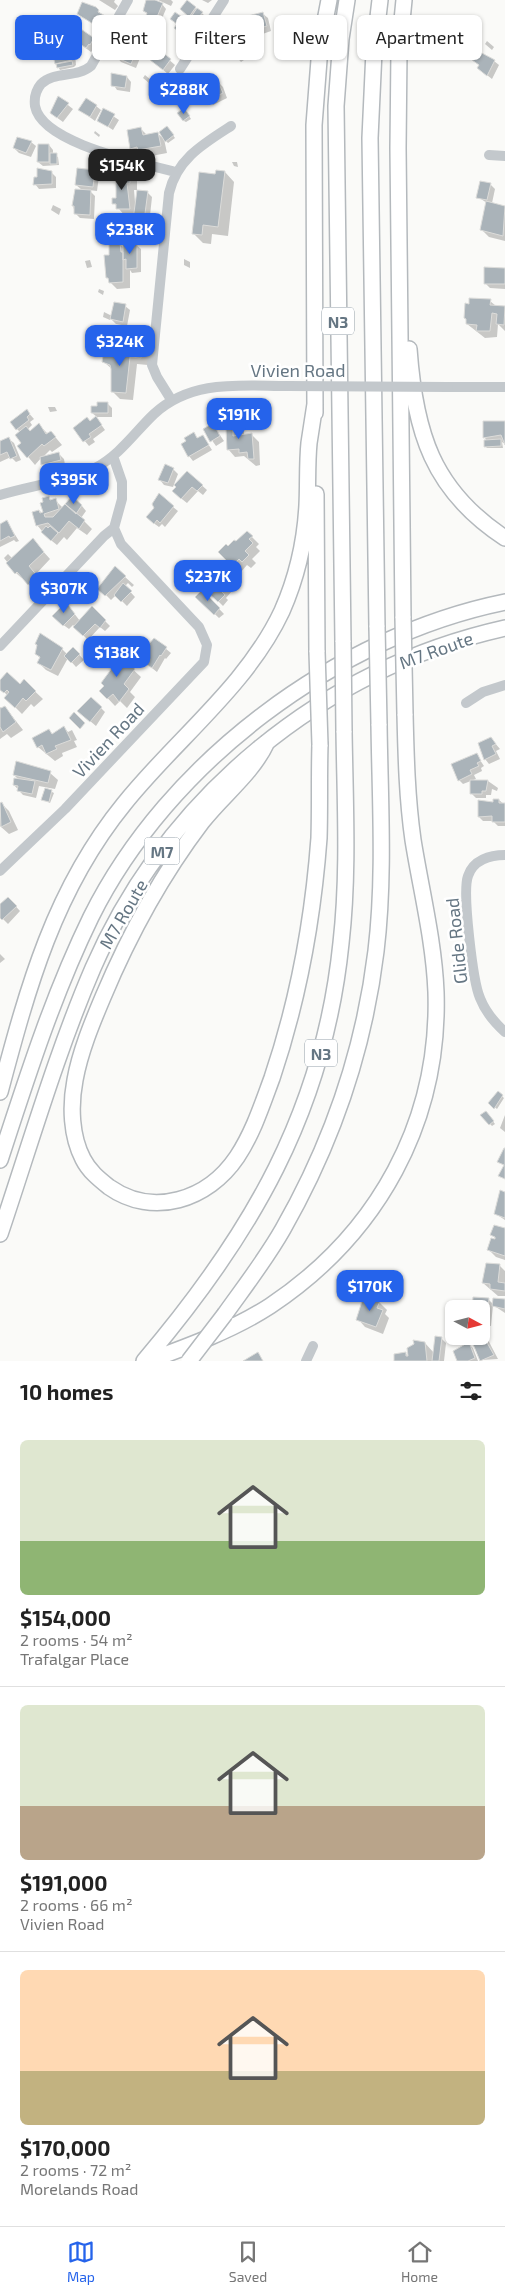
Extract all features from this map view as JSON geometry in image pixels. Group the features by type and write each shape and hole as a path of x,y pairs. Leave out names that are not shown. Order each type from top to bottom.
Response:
{"highway":[{"path":"266,742 255,764 203,820 169,869 134,928 92,1022 75,1079 72,1122 76,1142 84,1162 98,1179 117,1192 138,1201 171,1202 189,1197 207,1188 222,1176 236,1158 259,1114 289,1022 303,958 315,886 319,835 320,745 317,652 314,125 319,55 329,0"},
{"name":"N3","path":"146,1361 216,1269 254,1209 284,1155 303,1111 319,1062 331,1012 342,935 346,829 336,106 341,39 347,0"},
{"name":"N3","path":"189,1361 225,1314 282,1230 312,1175 334,1122 352,1070 367,1011 376,951 380,859 370,138 374,51 380,0"},
{"path":"146,1361 244,1320 269,1306 312,1274 348,1239 392,1177 408,1147 422,1108 433,1062 436,991 413,838 407,778 405,714 398,223 399,51 404,0"},
{"path":"398,223 409,358 421,432 431,458 462,502 480,520 505,538"},
{"path":"0,1092 32,975 56,913 74,877 94,843 123,804 244,671 270,633 282,611 299,564 304,538 309,444 315,404"},
{"name":"M7 Route","path":"0,1160 57,992 92,915 113,878 137,844 182,788 239,733 300,688 351,659 422,627 461,613 505,602"},
{"name":"M7 Route","path":"0,1234 74,1016 94,967 115,924 173,835 212,791 266,742 328,698 361,680 415,655 476,634 505,628"}],"street":[{"path":"128,0 90,66 82,72 47,80 41,85 35,99 36,108 48,126 76,143 175,172"},
{"path":"180,68 224,0"},
{"path":"172,400 157,377 152,364 169,193 175,172 184,161 202,144 231,126"},
{"path":"490,155 505,156"},
{"name":"Vivien Road","path":"0,495 84,472 113,456 155,413 172,400 189,392 206,388 288,386 505,388"},
{"path":"0,646 104,536 114,528 122,499 122,482 113,456"},
{"name":"Vivien Road","path":"0,871 65,809 204,662 207,645 200,627 121,544 114,528"},
{"path":"466,703 482,692 505,685"},
{"name":"Glide Road","path":"505,855 493,855 484,858 473,868 468,877 466,893 475,979 480,998 505,1032"},
{"path":"306,1361 312,1346"}],"building":[{"path":"146,0 155,0 163,3 158,15 146,15 147,13 143,11"},
{"path":"187,0 196,7 190,15 187,15 180,9"},
{"path":"82,2 96,7 99,10 98,12 104,15 92,15 92,23 82,17 82,15 77,14"},
{"path":"197,8 203,12 201,15 192,15"},
{"path":"175,12 179,15 176,15 176,23 170,19"},
{"path":"263,12 264,15 252,15"},
{"path":"264,16 267,26 264,27"},
{"path":"82,30 92,37 92,42 86,48 82,45"},
{"path":"482,53 495,60 487,76 477,68 479,65 472,60 482,60"},
{"path":"166,55 171,59 163,70 150,60 166,60"},
{"path":"54,60 72,60 55,64"},
{"path":"122,60 133,60 131,64"},
{"path":"72,61 73,65 57,68 56,64"},
{"path":"111,73 127,76 125,88 111,86"},
{"path":"218,81 223,93 207,101 201,91 203,88"},
{"path":"58,96 69,103 57,118 50,113"},
{"path":"86,98 97,105 90,117 78,110"},
{"path":"103,108 115,114 108,127 97,121"},
{"path":"184,108 190,116 183,121 177,113"},
{"path":"167,126 174,135 165,142 159,132"},
{"path":"141,127 143,135 158,132 161,146 138,150 137,147 130,149 127,130"},
{"path":"17,137 32,141 26,153 13,148"},
{"path":"38,144 49,144 49,162 37,162"},
{"path":"50,153 57,153 57,164 50,164"},
{"path":"37,168 52,171 52,184 33,185 34,177 37,177"},
{"path":"77,168 95,170 93,187 75,185"},
{"path":"216,170 225,171 218,227 203,225 202,235 192,234 199,172 215,174"},
{"path":"116,172 130,172 130,183 127,183 130,209 116,209 116,204 112,204 112,198 116,198"},
{"path":"480,181 491,183 487,200 476,198"},
{"path":"75,189 91,190 90,215 74,214 74,206 72,206"},
{"path":"137,190 148,191 144,221 133,220"},
{"path":"486,201 505,206 503,236 480,230"},
{"path":"131,240 131,244 137,244 137,268 126,269 126,259 123,260 123,244 124,241"},
{"path":"109,243 120,243 121,252 123,252 123,282 109,283 108,278 106,278 104,255 109,255"},
{"path":"484,267 505,268 505,284 484,284"},
{"path":"469,298 491,299 490,305 505,306 504,325 496,324 497,314 492,313 490,331 476,331 477,325 466,324 466,319 464,318 465,303 469,304"},
{"path":"114,302 126,304 123,322 110,319"},
{"path":"130,345 142,346 141,358 130,357 126,393 111,392 110,365 102,362 104,349 129,353"},
{"path":"97,402 108,402 108,413 91,413 91,406 97,406"},
{"path":"27,409 30,414 27,417 29,420 16,430 10,422"},
{"path":"96,416 102,425 89,434 91,437 83,442 73,428 87,417 90,421"},
{"path":"229,417 237,417 238,429 233,430 233,436 252,433 254,459 248,459 247,452 239,453 239,449 227,450 226,429 229,429"},
{"path":"483,421 505,421 505,445 501,435 483,438"},
{"path":"39,423 46,434 51,431 56,437 44,446 42,444 27,458 17,446 21,443 15,435 26,426 30,431"},
{"path":"213,423 220,436 210,442 203,429"},
{"path":"194,432 197,438 203,435 209,445 188,457 181,444 186,441 184,438"},
{"path":"9,437 17,456 10,459 7,452 0,455 0,441"},
{"path":"501,439 501,446 484,447 484,440"},
{"path":"59,452 61,460 41,465 40,457"},
{"path":"165,464 174,468 168,483 158,480"},
{"path":"187,471 203,485 197,491 192,487 181,499 172,491 176,487 174,485"},
{"path":"159,493 174,506 160,523 157,520 154,524 146,517 154,508 152,504"},
{"path":"49,496 50,500 56,498 59,509 44,514 45,517 53,517 65,504 85,520 79,529 69,521 59,533 48,523 36,526 32,512 39,510 40,513 43,512 40,503 43,502 42,498"},
{"path":"72,496 82,505 76,514 65,504"},
{"path":"7,520 15,536 10,538 9,536 0,541 0,524"},
{"path":"46,526 48,528 50,526 58,533 51,541 41,532"},
{"path":"247,531 253,536 249,539 253,543 245,551 249,555 242,562 239,559 232,566 218,552 226,544 228,546"},
{"path":"33,538 44,552 29,566 38,577 28,585 6,563"},
{"path":"115,566 126,576 105,596 97,589"},
{"path":"223,570 234,580 222,592 225,595 218,602 205,590"},
{"path":"123,583 132,591 121,602 114,595"},
{"path":"202,590 220,608 214,615 195,597"},
{"path":"66,602 75,614 63,626 52,616"},
{"path":"92,606 106,620 100,628 95,624 83,636 73,627"},
{"path":"40,633 63,648 51,670 37,663 40,657 35,654 37,645 35,644"},
{"path":"154,638 167,647 152,668 137,658"},
{"path":"73,647 80,654 71,663 64,656"},
{"path":"115,651 135,669 124,684 129,689 119,702 113,694 107,699 99,691 104,686 101,683 115,664 109,658"},
{"path":"7,672 20,684 24,679 36,691 26,701 23,698 15,708 4,698 9,692 7,690 4,693 0,690 0,680"},
{"path":"91,697 102,707 90,722 77,711"},
{"path":"5,706 16,722 3,732 0,727 0,707"},
{"path":"74,712 85,723 80,729 69,718"},
{"path":"64,726 71,740 55,746 57,749 46,754 42,745 37,748 32,738 49,729 52,734"},
{"path":"491,737 496,744 492,746 496,754 484,760 478,743"},
{"path":"477,753 481,761 477,763 479,766 470,770 472,774 458,781 451,764"},
{"path":"16,761 51,771 48,783 13,775"},
{"path":"14,778 35,781 32,794 17,791 18,786 13,785"},
{"path":"470,780 488,780 486,791 482,791 482,794 470,794"},
{"path":"45,788 52,790 49,802 41,800"},
{"path":"493,799 499,799 499,803 505,803 505,822 492,822 492,816 478,817 478,800 493,802"},
{"path":"2,802 11,822 1,827 0,803"},
{"path":"8,897 17,906 2,920 0,918 0,904"},
{"path":"498,1091 503,1095 494,1109 488,1103"},
{"path":"486,1111 494,1121 489,1125 480,1115"},
{"path":"504,1148 505,1179 498,1176 504,1165 497,1162"},
{"path":"500,1190 505,1192 505,1218 494,1214"},
{"path":"494,1225 505,1228 505,1256 487,1250 491,1238 495,1239 495,1237 490,1235"},
{"path":"486,1263 500,1264 498,1282 505,1283 505,1291 490,1289 490,1284 482,1283"},
{"path":"364,1295 380,1301 377,1308 383,1310 376,1327 356,1320"},
{"path":"473,1297 489,1298 489,1300 473,1300"},
{"path":"493,1298 505,1299 505,1309 492,1306"},
{"path":"435,1336 442,1337 439,1361 432,1361"},
{"path":"413,1340 425,1342 427,1361 394,1361 394,1354 406,1352 406,1356 408,1356 407,1348 414,1344"},
{"path":"464,1345 470,1345 475,1358 468,1361 457,1361 453,1351"},
{"path":"473,1345 488,1345 494,1355 480,1361"},
{"path":"258,1352 263,1361 243,1361"}]}
